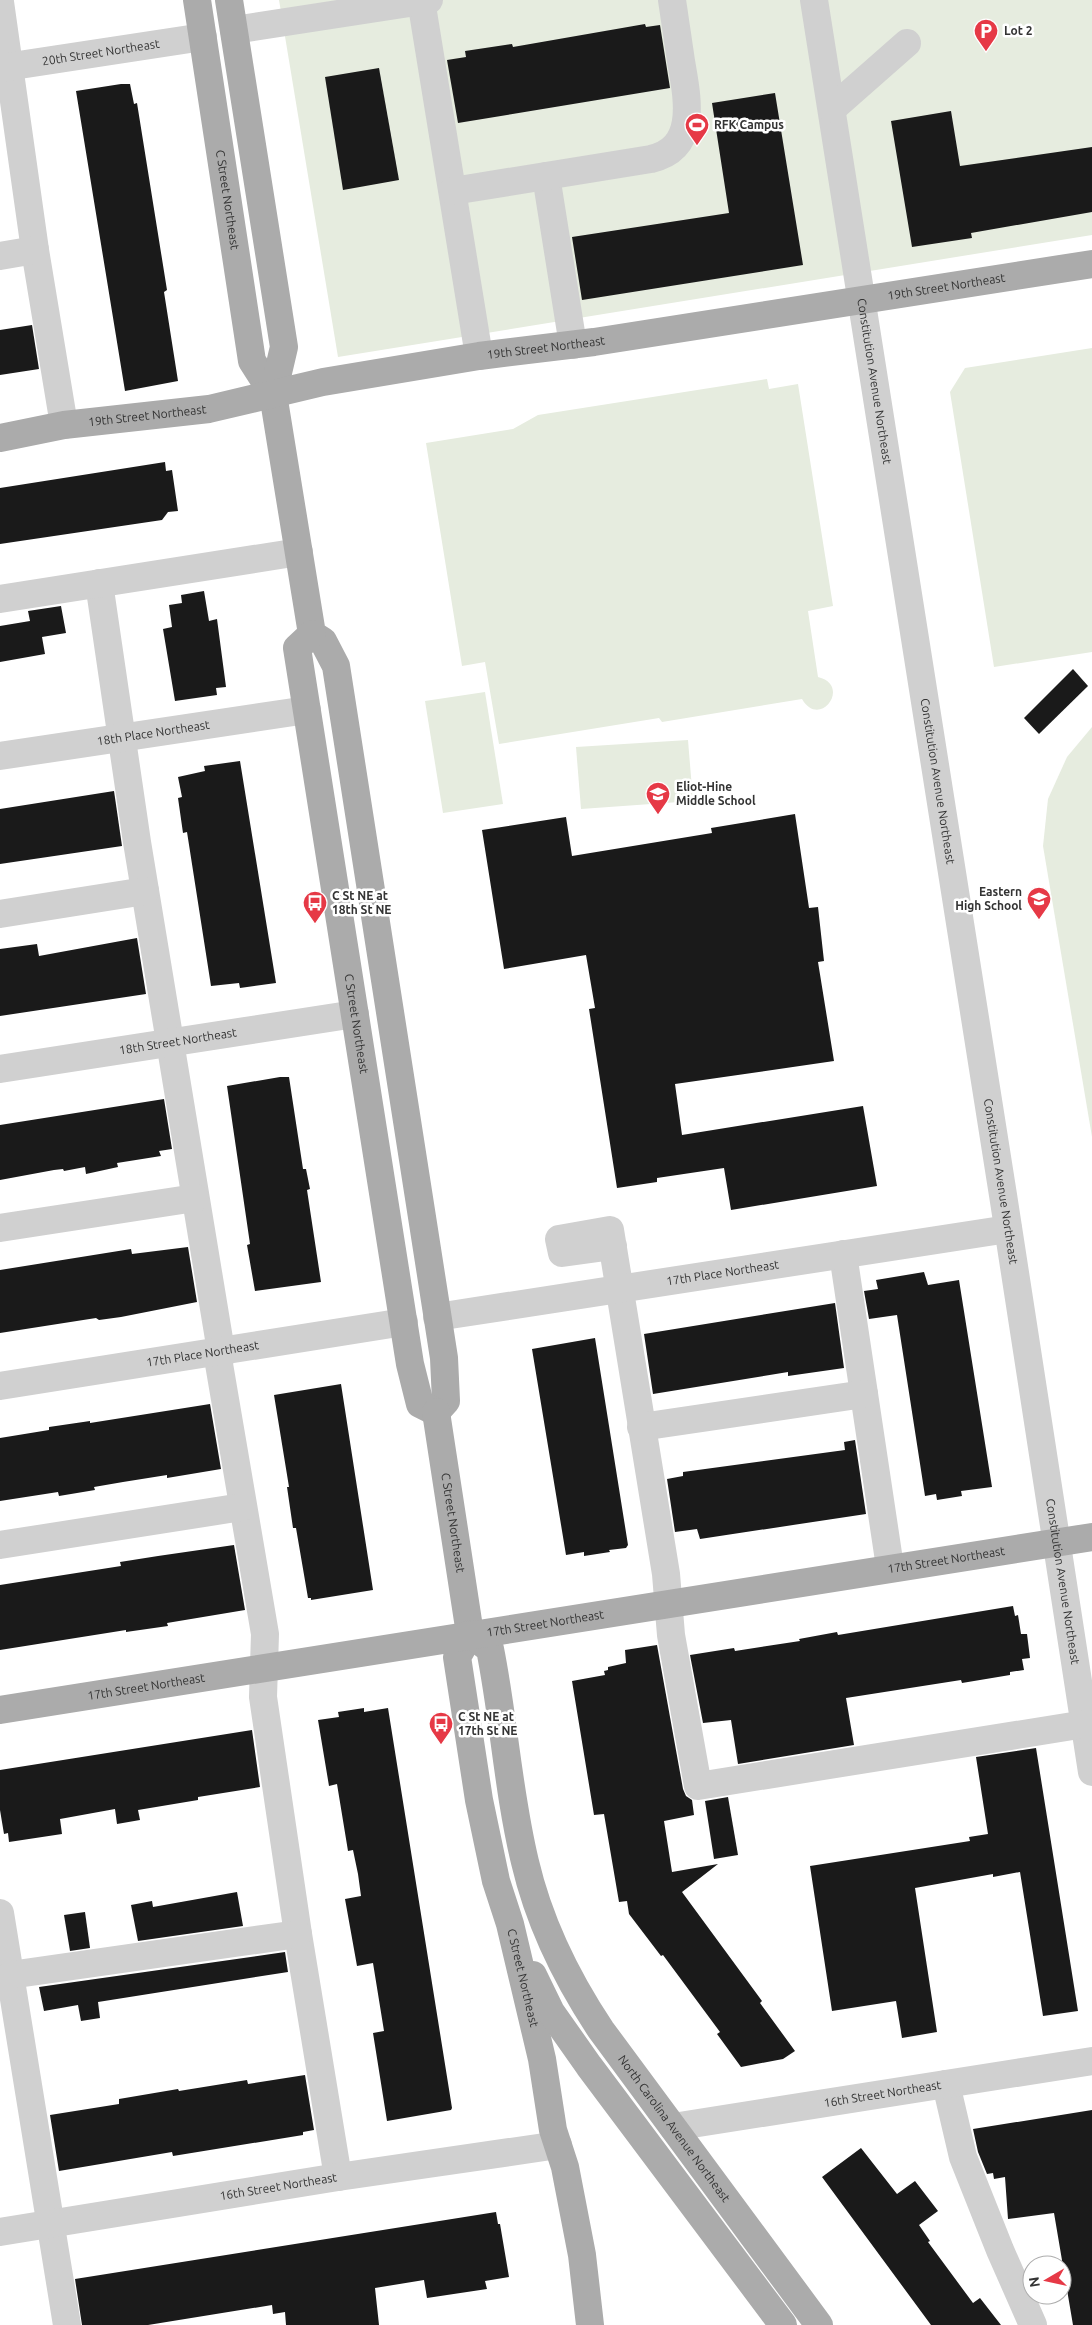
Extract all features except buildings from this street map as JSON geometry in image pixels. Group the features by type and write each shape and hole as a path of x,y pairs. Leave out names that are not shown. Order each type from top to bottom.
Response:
{"main road":[{"name":"C Street Northeast","path":"197,0 252,361 274,394"},
{"name":"C Street Northeast","path":"229,0 284,347 274,394 312,634 297,648 410,1364 420,1404 436,1412 470,1634 457,1657 488,1848 510,1924 542,2059 553,2130 565,2167 582,2255 590,2325"},
{"name":"19th Street Northeast","path":"0,438 64,425 209,408 323,382 479,356 573,345 1092,264"},
{"path":"312,634 323,641 336,666 444,1358 446,1401 436,1412"},
{"name":"17th Street Northeast","path":"0,1710 1092,1536"},
{"name":"North Carolina Avenue Northeast","path":"470,1634 490,1648 522,1846 533,1891 556,1951 584,2004 819,2325"},
{"path":"510,1924 536,1984 570,2040 783,2325"}],"street":[{"path":"234,30 424,0 479,356"},
{"path":"453,191 660,157 674,149 680,141 686,121 687,99 672,0"},
{"name":"Constitution Avenue Northeast","path":"814,0 1092,1772"},
{"path":"0,2 5,67 64,425"},
{"name":"20th Street Northeast","path":"5,67 202,37"},
{"path":"832,109 907,42"},
{"path":"546,176 573,345"},
{"path":"0,256 35,250"},
{"path":"0,599 299,552"},
{"path":"99,583 146,891 221,1351 219,1364 265,1634 263,1697 298,1934 338,2177"},
{"name":"18th Place Northeast","path":"0,756 307,710"},
{"path":"0,914 146,891"},
{"name":"18th Street Northeast","path":"0,1069 355,1014"},
{"path":"0,1228 195,1198"},
{"name":"17th Place Northeast","path":"437,1318 1008,1228"},
{"path":"613,1246 666,1574 671,1635 698,1786 1085,1724"},
{"path":"843,1254 890,1568"},
{"name":"17th Place Northeast","path":"0,1386 404,1322"},
{"path":"641,1427 864,1394"},
{"path":"0,1545 242,1507"},
{"path":"0,1913 66,2325"},
{"path":"10,1975 298,1934"},
{"name":"16th Street Northeast","path":"673,2127 1092,2061"},
{"path":"946,2084 963,2157 1000,2250 1034,2325"},
{"name":"16th Street Northeast","path":"0,2232 338,2177 558,2145"}],"shaded area":[{"name":"RFK Campus","path":"279,0 1092,0 1092,235 338,357"},
{"path":"1092,348 1092,652 994,667 950,392 965,368"},
{"path":"767,379 769,389 798,384 833,606 808,611 818,677 828,682 832,688 833,696 830,703 824,708 817,710 809,707 802,699 662,722 659,718 499,744 485,662 462,666 426,443 513,429 538,415"},
{"path":"485,692 503,804 443,813 425,701"},
{"path":"1092,727 1092,1137 1043,846 1048,799 1067,757"},
{"path":"688,740 693,801 581,809 576,747"}],"place":[{"name":"Lot 2","path":"986,52"},
{"name":"RFK Campus","path":"697,146"},
{"name":"Eliot-Hine Middle School","path":"658,815"},
{"name":"Eastern High School","path":"1039,920"},
{"name":"C St NE at 18th St NE","path":"315,924"},
{"name":"C St NE at 17th St NE","path":"441,1745"}]}
